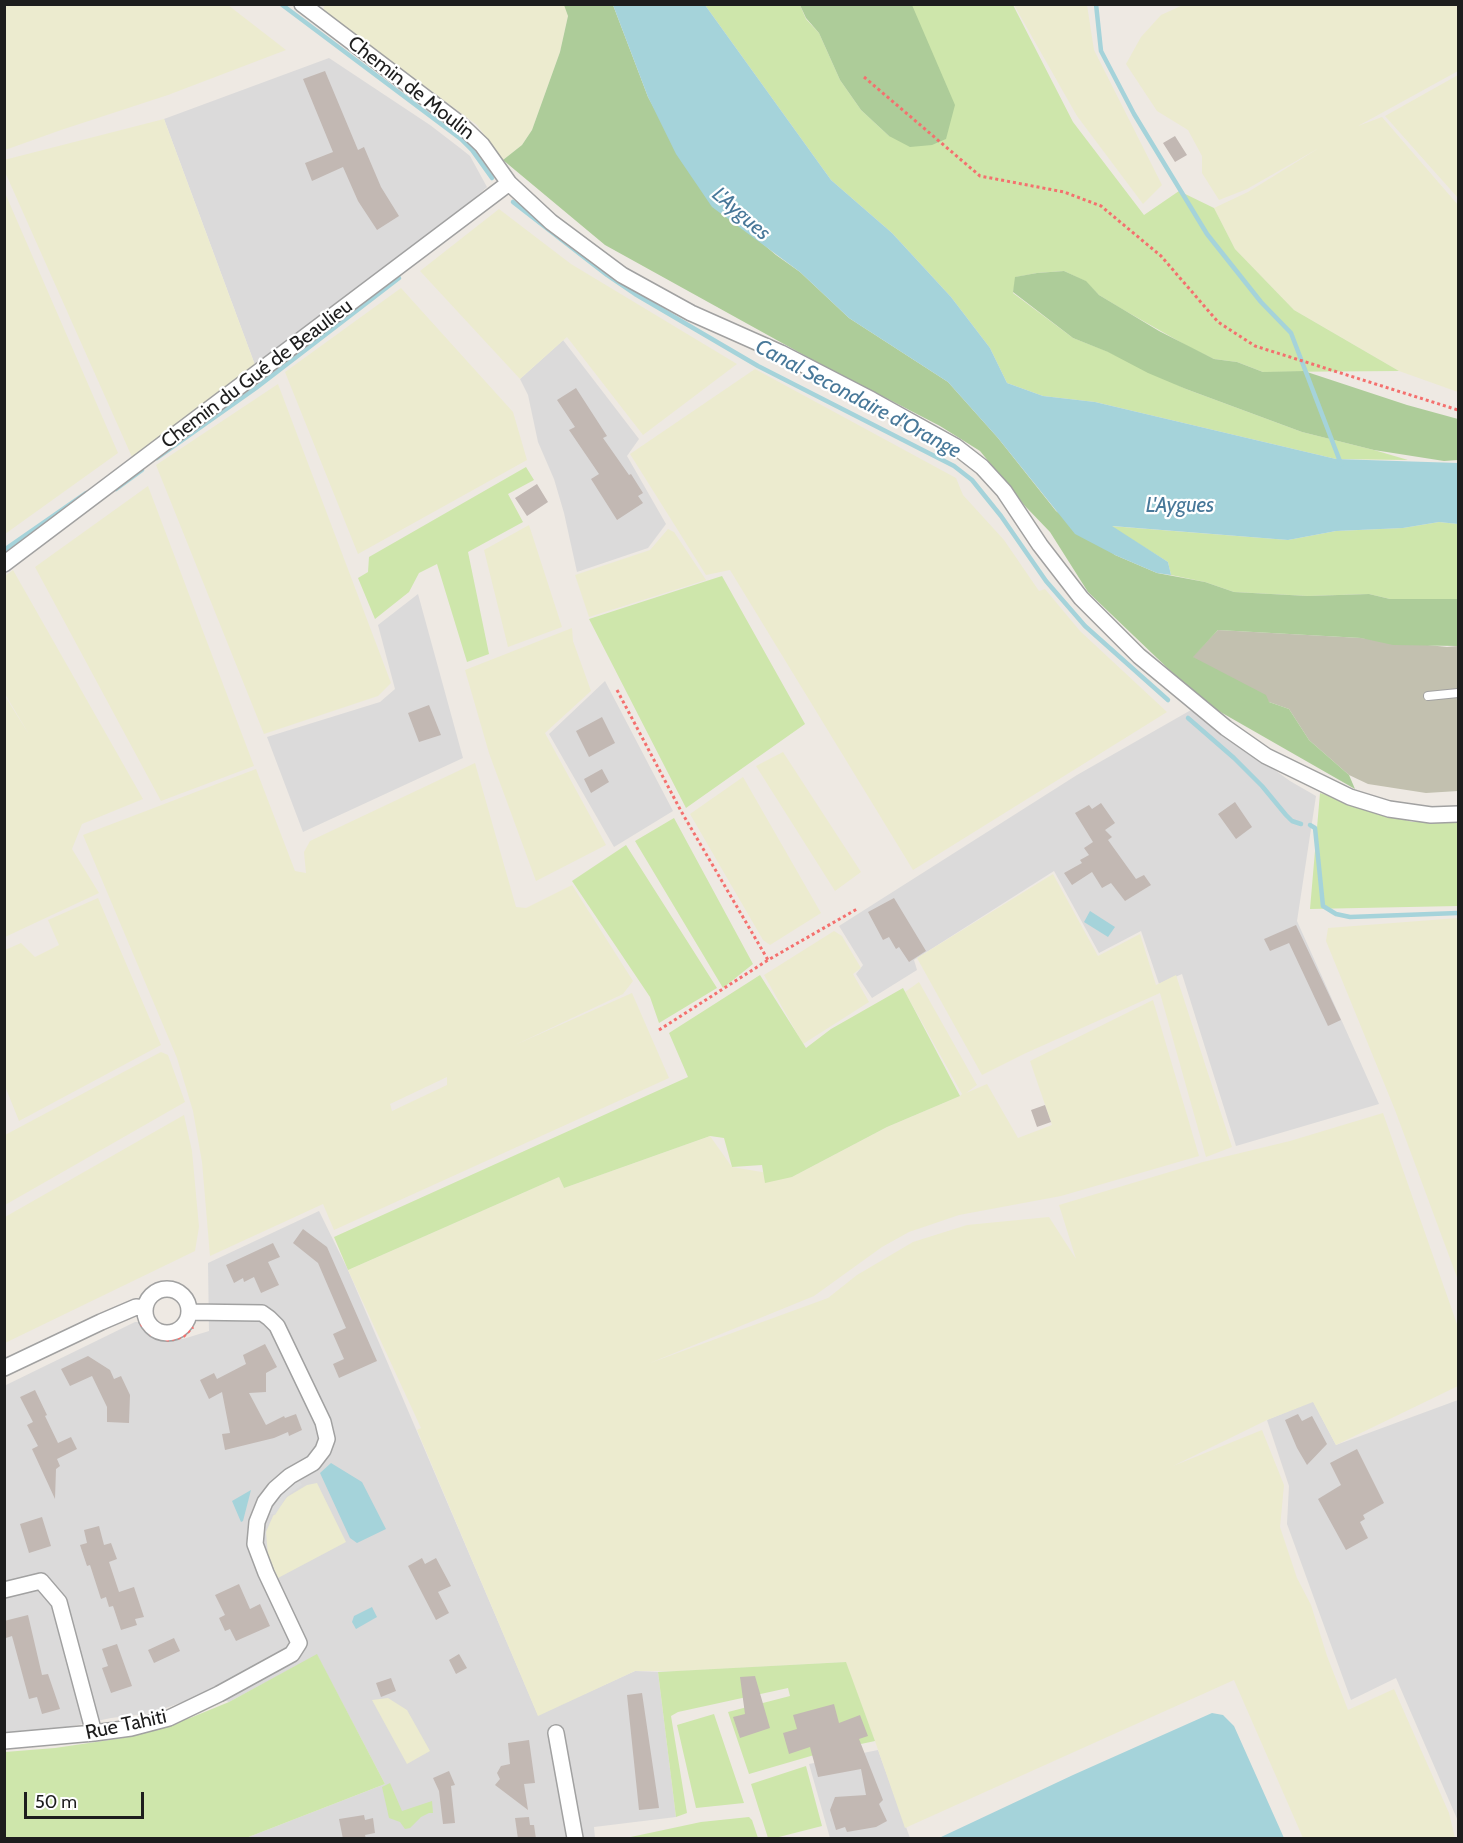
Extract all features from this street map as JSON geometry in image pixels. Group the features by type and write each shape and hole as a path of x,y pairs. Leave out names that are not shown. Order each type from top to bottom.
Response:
{"street":[{"name":"Chemin de Moulin","path":"302,4 460,124 482,145 507,184 551,222 622,275 691,313 781,353 852,389 955,446 981,467 1004,491 1040,545 1081,598 1139,656 1191,701 1266,756 1350,797 1369,803 1389,809 1431,815 1458,814"},
{"name":"Chemin du Gué de Beaulieu","path":"4,564 507,184"},
{"path":"4,1368 136,1307 147,1322 152,1327 165,1333 178,1330 194,1318 185,1298 179,1292 165,1288 151,1295 142,1315"},
{"name":"Rue Tahiti","path":"4,1741 132,1728 169,1718 292,1654 299,1643 255,1544 257,1522 265,1502 275,1489 290,1476 313,1462 323,1450 327,1439 323,1422 277,1326 269,1318 262,1313 194,1318"},
{"path":"4,1590 41,1581 59,1602 94,1733"},
{"path":"556,1733 575,1839"}],"lane":[{"path":"1428,696 1458,693"}],"path":[{"path":"864,77 980,176 1064,192 1101,206 1161,256 1218,322 1256,346 1458,410"},
{"path":"617,690 687,821 768,960"},
{"path":"659,1030 768,960 857,909"},
{"path":"142,1315 151,1334 168,1341 183,1337 194,1326 194,1318"}],"shaded area":[{"path":"329,58 430,125 470,156 487,187 388,267 255,365 164,119"},
{"path":"563,340 639,439 627,456 666,524 648,548 577,572 554,479 538,442 528,395 520,379"},
{"path":"418,594 463,758 303,832 267,737 380,702 395,689 378,625"},
{"path":"1218,630 1458,646 1458,791 1426,793 1368,784 1349,775 1309,740 1289,709 1269,702 1192,657"},
{"path":"605,681 673,811 614,847 549,734"},
{"path":"1191,710 1290,781 1316,796 1297,921 1379,1104 1236,1146 1182,974 1159,984 1141,931 1099,953 1054,871 914,960 917,970 872,998 856,974 863,965 839,926 1077,775"},
{"path":"319,1211 348,1270 538,1715 635,1671 658,1672 676,1817 594,1827 595,1838 246,1838 385,1784 317,1655 229,1702 207,1693 152,1713 111,1718 54,1730 5,1734 4,1386 135,1322 139,1322 151,1334 162,1339 183,1339 209,1331 208,1263"},
{"path":"1458,1400 1458,1821 1396,1678 1351,1700 1287,1524 1289,1486 1267,1420 1313,1401 1336,1445"},
{"path":"299,1479 302,1485 287,1496 275,1515 268,1513 283,1491"},
{"path":"878,1750 910,1838 830,1838 809,1764"}],"green space":[{"path":"5,4 228,5 286,50 168,95 5,150"},
{"path":"325,4 564,4 568,16 560,52 532,130 522,145 503,160 477,125 323,10"},
{"path":"564,5 613,5 648,97 662,122 749,232 800,272 849,318 948,382 998,438 1056,511 1115,555 1157,573 1205,582 1234,592 1308,596 1369,594 1390,599 1458,599 1458,646 1393,645 1361,638 1218,630 1193,657 1266,695 1269,702 1289,709 1309,740 1349,775 1355,789 1203,702 1088,592 1050,532 1025,506 980,451 940,426 811,359 605,245 503,160 522,145 532,130 560,52 568,16"},
{"path":"705,5 800,5 806,19 819,33 840,80 861,110 889,136 912,5 1013,5 1073,122 1144,215 1179,191 1214,208 1235,249 1294,310 1399,371 1263,372 1237,362 1214,359 1122,309 1099,295 1085,281 1064,271 1016,277 1013,293 1073,338 1109,352 1186,389 1302,432 1408,460 1336,459 1095,402 1043,396 1007,383 990,348 951,297 892,233 831,180"},
{"path":"800,5 912,5 955,105 946,139 932,145 910,147 889,136 861,110 840,80 819,33 806,18"},
{"path":"1014,5 1087,5 1094,50 1162,185 1143,204 1077,116"},
{"path":"1183,5 1458,5 1458,71 1358,126 1382,117 1458,205 1458,392 1399,371 1294,310 1235,249 1214,208 1248,192 1319,148 1247,189 1219,200 1202,173 1202,156 1188,130 1157,111 1126,64 1141,37 1161,15"},
{"path":"1458,75 1458,198 1385,116"},
{"path":"164,119 255,365 132,457 5,172 4,160"},
{"path":"5,193 118,453 4,534"},
{"path":"499,209 571,264 737,364 643,435 567,337 520,379 420,271"},
{"path":"1064,271 1086,281 1099,295 1159,331 1214,359 1237,362 1263,372 1304,371 1407,405 1458,419 1458,460 1444,461 1374,450 1302,432 1186,389 1073,338 1013,292 1015,277"},
{"path":"401,288 513,412 527,460 358,554 285,372"},
{"path":"755,369 956,478 963,495 1004,540 1039,591 1045,589 1080,631 1167,712 913,870 730,570 706,575 630,454"},
{"path":"278,384 391,683 378,696 264,734 156,465"},
{"path":"526,467 534,480 508,494 523,522 468,552 489,654 467,662 437,564 419,573 409,592 375,619 358,578 368,572 369,557"},
{"path":"148,486 254,766 161,801 35,567"},
{"path":"1439,522 1458,524 1458,599 1390,599 1369,594 1308,596 1234,592 1205,582 1171,575 1168,562 1110,526 1288,540 1336,531 1403,528"},
{"path":"529,525 562,627 508,647 484,550"},
{"path":"668,529 674,532 706,580 589,617 575,575 650,550"},
{"path":"13,570 143,799 82,824 72,849 99,893 5,937 5,696 30,736 5,694 5,576"},
{"path":"722,576 805,724 686,808 589,619"},
{"path":"572,628 573,641 591,691 545,733 606,845 536,881 489,753 465,670"},
{"path":"783,752 861,872 835,891 756,766"},
{"path":"475,763 516,907 526,908 572,885 633,981 623,994 515,1045 632,993 669,1078 334,1230 323,1204 210,1256 202,1162 193,1111 177,1058 83,835 256,769 295,871 306,873 304,852 310,841","holes":["447,1077 447,1085 392,1111 390,1104"]},
{"path":"743,777 821,913 770,945 763,940 690,814"},
{"path":"1320,793 1412,822 1458,820 1458,906 1310,909"},
{"path":"674,818 753,964 723,988 635,841"},
{"path":"626,845 717,988 659,1023 650,997 572,881"},
{"path":"1053,874 1098,956 1140,934 1156,985 1176,975 1232,1147 1206,1157 1160,993 982,1075 917,958"},
{"path":"98,898 161,1045 19,1121 5,1086 5,950 21,943 35,957 59,945 48,920"},
{"path":"1458,918 1458,1280 1395,1110 1326,941 1328,928"},
{"path":"834,931 842,936 861,968 853,974 869,1002 803,1044 764,975"},
{"path":"760,975 806,1048 831,1029 903,988 960,1096 887,1127 792,1177 765,1183 762,1165 732,1167 724,1138 710,1136 564,1188 559,1177 348,1270 334,1237 688,1077 669,1033"},
{"path":"919,982 977,1085 966,1093 987,1084 1018,1138 1052,1125 1030,1061 1153,1000 1199,1156 1061,1196 959,1215 909,1232 882,1247 814,1296 650,1363 828,1298 857,1275 913,1242 967,1225 1049,1217 1076,1259 1059,1205 1203,1162 1290,1141 1383,1113 1458,1327 1458,1386 1336,1445 1313,1402 1267,1420 1173,1466 1262,1430 1284,1485 1280,1527 1297,1578 1311,1605 1327,1656 1348,1710 1394,1689 1449,1813 1455,1838 1303,1838 1234,1680 905,1828 845,1662 681,1671 635,1671 538,1716 417,1430 421,1428 348,1270 559,1177 564,1188 710,1136 732,1167 792,1177 887,1127 960,1096 962,1094 905,992"},
{"path":"161,1052 168,1055 185,1102 5,1205 5,1135"},
{"path":"184,1115 192,1151 199,1227 195,1251 5,1343 5,1217"},
{"path":"317,1483 346,1542 278,1578 268,1556 266,1532 273,1516 287,1497 307,1485"},
{"path":"317,1654 385,1784 246,1838 5,1838 5,1752 55,1748 123,1738 190,1718 229,1702"},
{"path":"846,1662 875,1741 828,1751 749,1774 728,1712 790,1696 788,1688 678,1712 671,1716 687,1813 676,1817 658,1672"},
{"path":"388,1698 407,1710 430,1751 407,1764 372,1700"},
{"path":"714,1714 744,1803 696,1808 677,1725"},
{"path":"806,1766 822,1826 768,1838 751,1784"},
{"path":"390,1783 402,1811 432,1801 433,1813 421,1817 410,1828 405,1829 400,1822 389,1818 382,1787"},
{"path":"749,1817 758,1838 626,1838 701,1822"}],"water":[{"name":"L'Aygues","path":"613,5 705,5 831,180 892,233 951,297 990,348 1007,383 1043,396 1095,402 1336,459 1458,463 1458,524 1439,522 1403,528 1336,531 1288,540 1112,526 1168,562 1171,575 1157,573 1075,534 998,438 948,382 849,318 800,272 712,207 676,154 648,97"},
{"path":"1090,911 1115,927 1108,937 1084,922"},
{"path":"331,1463 362,1482 386,1529 357,1543 350,1538 320,1473"},
{"path":"251,1490 243,1521 241,1522 232,1501"},
{"path":"372,1607 377,1617 356,1629 352,1622 354,1616"},
{"path":"1212,1713 1223,1715 1234,1726 1284,1838 939,1838 1073,1775"}],"building":[{"path":"325,71 358,150 364,147 381,187 399,216 377,230 358,201 343,167 312,181 305,163 333,152 303,79"},
{"path":"1175,136 1187,155 1175,162 1163,143"},
{"path":"576,388 607,436 603,438 643,493 638,496 643,503 617,520 591,479 599,474 569,430 575,427 557,400"},
{"path":"537,484 548,502 527,516 515,498"},
{"path":"429,705 441,735 419,742 408,713"},
{"path":"602,717 615,743 589,757 576,731"},
{"path":"602,769 609,782 591,793 584,779"},
{"path":"1235,802 1252,827 1236,839 1218,814"},
{"path":"1101,803 1115,823 1105,830 1112,837 1108,840 1136,879 1144,875 1151,885 1125,901 1111,883 1102,888 1092,872 1072,885 1064,873 1082,863 1080,860 1089,855 1084,848 1093,842 1075,813 1089,805 1092,809"},
{"path":"894,898 926,951 909,962 899,947 896,949 889,937 883,940 868,912"},
{"path":"1296,925 1341,1020 1328,1026 1289,943 1270,951 1264,939"},
{"path":"1045,1105 1051,1122 1037,1127 1031,1110"},
{"path":"303,1229 327,1247 377,1361 339,1378 333,1364 344,1359 333,1334 346,1328 318,1263 293,1243"},
{"path":"273,1243 280,1257 268,1262 279,1285 261,1293 254,1277 244,1282 243,1278 234,1283 226,1265"},
{"path":"265,1344 277,1367 266,1373 266,1392 249,1393 266,1425 284,1416 285,1418 296,1414 302,1430 289,1436 288,1432 274,1438 225,1450 222,1434 230,1433 222,1392 209,1399 200,1380 214,1373 217,1379 246,1364 243,1355"},
{"path":"88,1356 110,1370 114,1379 121,1376 130,1395 129,1423 107,1422 107,1407 92,1376 70,1386 61,1369"},
{"path":"35,1390 58,1443 71,1437 77,1449 57,1459 60,1466 56,1469 55,1499 32,1449 38,1446 27,1425 33,1422 20,1397"},
{"path":"1298,1414 1302,1421 1312,1416 1327,1444 1307,1465 1285,1420"},
{"path":"1357,1449 1384,1503 1363,1515 1365,1519 1360,1522 1368,1538 1346,1550 1318,1499 1341,1485 1330,1463"},
{"path":"42,1517 51,1546 29,1553 20,1524"},
{"path":"99,1526 104,1545 111,1543 117,1559 109,1562 119,1592 134,1587 144,1617 135,1619 137,1625 121,1630 113,1606 109,1607 106,1597 101,1599 90,1565 87,1566 80,1545 87,1543 84,1530"},
{"path":"422,1558 425,1564 436,1558 451,1586 438,1592 449,1613 436,1620 408,1566"},
{"path":"239,1584 250,1609 260,1604 270,1626 236,1641 230,1629 225,1631 219,1618 225,1615 215,1595"},
{"path":"28,1615 42,1675 48,1674 60,1709 42,1714 37,1697 29,1699 12,1636 6,1638 4,1631 4,1621"},
{"path":"174,1638 180,1651 154,1663 148,1650"},
{"path":"117,1644 132,1686 111,1693 102,1668 108,1666 102,1649"},
{"path":"459,1654 467,1668 456,1674 449,1660"},
{"path":"755,1676 770,1728 740,1738 733,1717 745,1714 740,1677"},
{"path":"391,1678 396,1691 381,1697 376,1683"},
{"path":"642,1693 659,1808 639,1810 627,1695"},
{"path":"834,1704 839,1723 860,1715 868,1736 859,1739 883,1800 879,1804 887,1821 876,1827 847,1832 845,1827 836,1830 830,1810 835,1797 866,1795 861,1769 818,1777 810,1747 789,1754 783,1733 797,1729 793,1715"},
{"path":"529,1740 535,1783 524,1784 528,1810 495,1785 500,1779 497,1773 501,1766 510,1764 508,1743"},
{"path":"449,1771 455,1785 451,1786 455,1823 443,1824 439,1791 433,1778"},
{"path":"364,1815 365,1820 373,1818 375,1833 365,1835 366,1839 343,1839 339,1819"},
{"path":"529,1817 530,1825 534,1825 536,1839 518,1839 515,1818"}],"waterway":[{"name":"Canal Secondaire d'Orange","path":"281,4 461,139 492,178"},
{"path":"1096,4 1101,51 1134,114 1207,234 1261,302 1291,333 1341,464"},
{"name":"Canal Secondaire d'Orange","path":"513,202 635,294 758,366 954,466 972,480 1001,516 1046,581 1085,626 1168,700"},
{"path":"157,458 256,388 399,278"},
{"path":"116,489 142,470"},
{"path":"4,550 86,493"},
{"name":"Canal Secondaire d'Orange","path":"1188,718 1234,758 1292,821 1301,824"},
{"name":"Canal Secondaire d'Orange","path":"1310,825 1315,828 1323,906 1336,914 1350,917 1458,913"}]}
